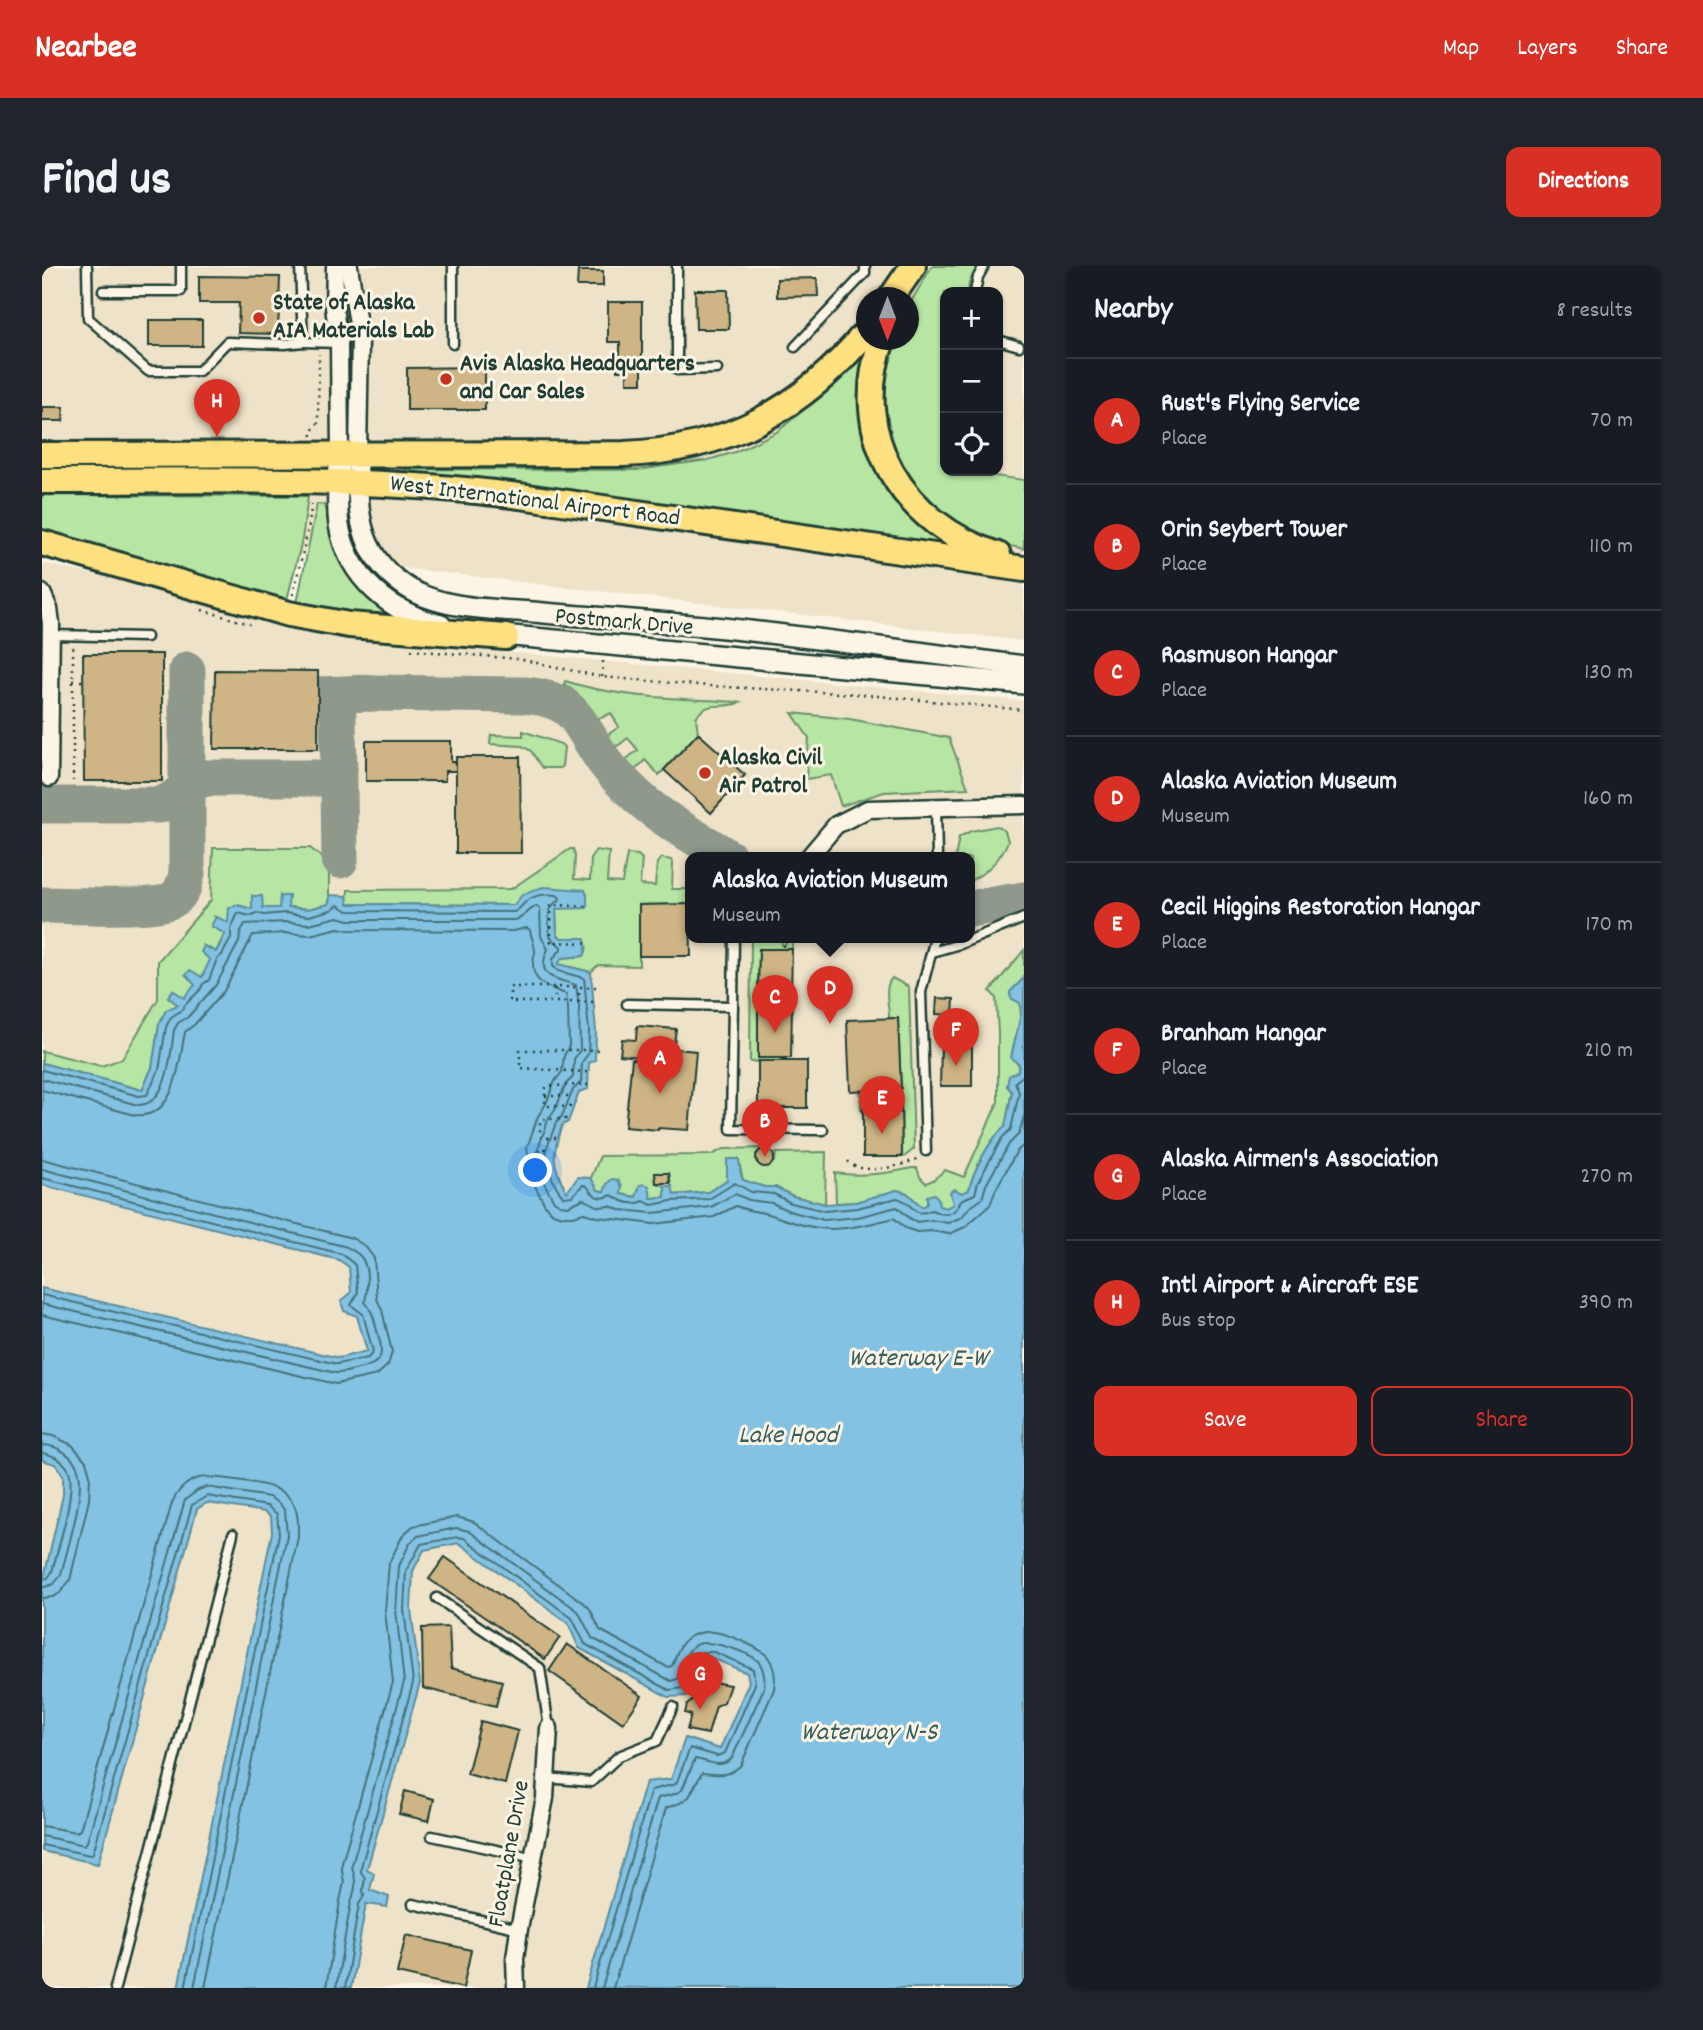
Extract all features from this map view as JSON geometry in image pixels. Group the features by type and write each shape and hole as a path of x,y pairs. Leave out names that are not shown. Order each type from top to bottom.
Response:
{"main road":[{"path":"899,287 915,266"},
{"path":"906,287 915,266"},
{"name":"West International Airport Road","path":"42,454 624,454 679,449 703,444 766,418 831,371 856,343"},
{"path":"878,350 872,405 874,422 882,453 897,482 926,516 942,529 979,550 1024,563"},
{"name":"West International Airport Road","path":"42,481 348,481 485,491 1024,569"},
{"path":"42,544 289,614 349,625 506,637"}],"street":[{"path":"335,266 334,302 349,454"},
{"path":"349,266 360,337 349,454"},
{"name":"Postmark Drive","path":"349,454 348,481 338,508 342,536 353,563 374,590 397,608 419,618 458,629 506,637 1024,684"},
{"name":"Postmark Drive","path":"348,481 370,548 383,567 407,588 430,598 483,608 723,628 1024,666"},
{"path":"42,593 50,609 50,778"},
{"path":"813,852 835,825 868,809 1024,805"},
{"name":"Floatplane Drive","path":"516,1988 515,1959 519,1929 545,1798 549,1728"}],"lane":[{"path":"87,266 88,318 148,371 199,372 227,342 339,343"},
{"path":"103,291 181,291 181,266"},
{"path":"300,266 303,342"},
{"path":"453,266 453,344"},
{"path":"677,266 677,370 717,369"},
{"path":"795,346 865,273 865,266"},
{"path":"976,287 984,266"},
{"path":"1003,341 1019,346"},
{"path":"51,635 146,637"},
{"path":"936,806 937,852"},
{"path":"975,938 1024,918"},
{"path":"734,943 731,1129 823,1130"},
{"path":"926,1151 921,992 934,943"},
{"path":"932,952 962,943"},
{"path":"627,1004 733,1006"},
{"path":"115,1988 233,1534"},
{"path":"436,1598 540,1668 549,1728"},
{"path":"547,1778 591,1782 619,1756 657,1741 673,1707"},
{"path":"432,1836 534,1858"},
{"path":"413,1904 519,1929"}],"path":[{"path":"73,645 73,780"},
{"path":"603,661 602,677 857,694 1024,710"},
{"path":"73,681 83,681"},
{"path":"586,943 551,942 551,905 588,906"},
{"path":"784,943 784,949"},
{"path":"596,988 510,987 510,1002 596,1002"},
{"path":"555,987 555,1002"},
{"path":"579,988 579,1002"},
{"path":"587,1072 520,1068 520,1050 598,1050"},
{"path":"571,1107 547,1106 545,1089 548,1086 589,1085"},
{"path":"545,1096 571,1097"},
{"path":"556,1138 542,1138 540,1122 543,1119 567,1119"},
{"path":"540,1152 540,1149 551,1149"},
{"path":"848,1161 851,1166 867,1169 905,1165 926,1151"}],"shaded area":[{"path":"42,266 1024,266 1024,641 139,537 42,518"},
{"path":"42,563 141,585 329,635 1024,701 1024,1988 42,1988"}],"green space":[{"path":"932,266 978,266 969,287 940,287 940,476 995,476 1024,480 1024,549 974,538 934,511 890,450 880,400 888,350 919,350 919,288"},
{"path":"863,355 867,358 867,428 958,550 404,472 406,469 637,470 708,460 735,452 777,432 849,372"},
{"path":"42,495 308,496 302,540 286,604 42,532"},
{"path":"317,504 324,505 333,543 356,584 392,620 297,608"},
{"path":"565,681 630,694 740,702 712,706 701,711 696,717 698,733 659,775 645,760 635,770 628,771 624,761 638,750 628,738 611,747 605,739 619,727 611,713 601,718 593,718 585,703 564,684"},
{"path":"792,713 850,719 949,738 968,788 884,792 841,806 831,775 806,779 809,738"},
{"path":"523,731 561,744 564,747 562,766 542,768 531,751 522,746 490,744 491,735 523,736"},
{"path":"997,826 1005,831 1008,841 993,864 975,878 975,852 956,852 959,837 971,831"},
{"path":"213,848 310,848 329,863 329,904 308,909 288,907 280,896 280,908 263,908 252,896 252,909 237,905 228,923 215,917 225,933 216,952 204,946 211,960 202,977 186,975 196,985 184,998 169,997 179,1005 159,1024 152,1068 142,1090 42,1063 42,1051 101,1066 122,1059 158,999 158,961 211,900"},
{"path":"570,849 573,849 575,855 574,879 590,880 591,857 596,850 609,852 607,882 622,883 627,854 638,855 642,859 640,885 655,886 657,863 661,858 671,860 672,889 685,889 685,904 639,905 639,966 598,965 591,972 558,964 562,958 584,956 586,943 584,938 561,938 557,934 556,908 543,887 523,895 514,905 347,904 348,890 511,889"},
{"path":"751,943 792,943 792,949 759,949 758,998 780,998 780,1061 750,1062"},
{"path":"1024,950 1024,978 1010,992 1011,998 1020,1003 1021,1014 1011,1058 1019,1064 1018,1072 1009,1077 1007,1086 1012,1091 1005,1127 982,1156 969,1190 945,1208 922,1207 907,1193 897,1190 856,1202 836,1203 835,1173 874,1174 917,1168 926,1183 945,1170 964,1177 998,1102 996,998 990,991"},
{"path":"892,978 909,987 914,1149 904,1157 901,1105 863,1105 863,1111 861,1110 860,1091 901,1089 898,1018 889,1018 887,1000 888,985"},
{"path":"762,1148 756,1154 756,1161 762,1167 768,1167 775,1160 776,1153 826,1152 825,1204 793,1196 775,1187 764,1187 743,1180 738,1159 727,1180 708,1192 673,1195 669,1173 655,1174 656,1183 665,1186 665,1197 650,1198 649,1186 640,1185 637,1197 598,1190 591,1178 600,1156 711,1155 724,1149"}],"water":[{"name":"Lake Hood","path":"543,887 585,890 587,895 587,908 556,909 557,934 561,938 585,940 584,956 562,958 558,964 591,972 596,1031 595,1060 589,1063 588,1089 579,1092 568,1122 562,1125 556,1144 556,1166 567,1192 578,1177 591,1178 598,1190 604,1192 612,1179 618,1180 622,1187 621,1194 636,1197 640,1185 644,1184 649,1186 651,1198 665,1197 665,1186 672,1186 674,1195 708,1192 727,1180 727,1159 739,1159 743,1180 764,1187 775,1187 793,1196 825,1204 856,1202 897,1190 907,1193 922,1207 927,1204 927,1196 934,1194 938,1198 939,1206 946,1208 953,1204 950,1192 954,1189 962,1193 969,1190 983,1156 1005,1127 1012,1092 1007,1086 1009,1076 1018,1071 1019,1064 1011,1058 1021,1014 1020,1003 1011,998 1010,992 1024,978 1024,1988 586,1988 646,1782 671,1779 685,1738 720,1749 749,1682 747,1673 712,1658 703,1659 687,1696 668,1697 579,1648 568,1623 459,1543 424,1550 413,1571 411,1609 420,1683 367,1869 374,1873 370,1890 389,1897 387,1907 366,1904 351,1988 178,1988 272,1532 271,1517 265,1512 207,1503 197,1509 98,1864 42,1851 42,1586 63,1495 63,1475 55,1464 42,1460 42,1288 339,1358 367,1351 357,1316 344,1311 341,1301 351,1293 349,1267 339,1260 42,1185 42,1063 142,1090 152,1068 159,1024 166,1010 178,1005 168,997 173,990 184,998 195,985 186,975 190,970 202,977 210,960 201,952 204,946 216,952 225,934 211,926 216,917 228,922 229,908 237,905 252,909 252,896 262,896 263,908 279,908 280,896 289,896 288,907 308,909 329,904 330,895 347,896 348,904 514,905 522,895"}],"building":[{"path":"578,271 603,271 603,286 577,286"},
{"name":"State of Alaska AIA Materials Lab","path":"199,276 280,277 278,334 238,333 239,303 199,303"},
{"path":"817,278 818,296 777,297 777,279"},
{"path":"695,290 728,290 729,329 696,329"},
{"path":"608,302 642,302 642,383 627,383 627,371 617,371 620,342 608,342"},
{"path":"149,320 202,320 202,346 149,346"},
{"name":"Avis Alaska Headquarters and Car Sales","path":"485,367 485,410 407,410 407,368"},
{"path":"42,407 64,407 63,421 42,421"},
{"path":"83,654 162,654 162,781 84,781"},
{"path":"215,670 318,671 318,749 214,749"},
{"name":"Alaska Civil Air Patrol","path":"698,733 745,775 711,813 664,770"},
{"path":"366,741 451,741 451,762 456,762 456,771 445,771 445,781 366,781"},
{"path":"456,757 520,757 521,853 456,853"},
{"path":"685,904 685,943 691,943 691,956 639,956 639,905"},
{"path":"759,949 792,949 791,998 758,998"},
{"path":"937,998 954,999 953,1015 936,1014"},
{"path":"758,1008 792,1008 791,1058 758,1058"},
{"path":"898,1018 901,1089 850,1091 847,1020"},
{"path":"637,1026 676,1029 674,1044 653,1042 651,1058 620,1055 622,1039 636,1040"},
{"path":"657,1047 696,1051 689,1130 625,1127 632,1059 655,1061"},
{"path":"941,1047 972,1047 972,1086 940,1086"},
{"path":"758,1061 807,1061 807,1108 758,1108"},
{"path":"901,1104 902,1157 863,1157 863,1105"},
{"path":"761,1149 769,1149 774,1158 772,1165 761,1167 756,1162 756,1154"},
{"path":"655,1173 669,1173 670,1183 656,1183"},
{"path":"445,1557 560,1637 545,1659 429,1579"},
{"path":"449,1627 451,1668 502,1681 496,1706 423,1688 422,1628"},
{"path":"567,1644 642,1696 623,1723 549,1671"},
{"path":"701,1680 730,1685 724,1702 716,1706 708,1734 687,1730 691,1715 685,1713 687,1705 693,1700"},
{"path":"481,1721 518,1731 505,1784 467,1774"},
{"path":"405,1791 434,1799 429,1821 399,1814"},
{"path":"406,1935 471,1950 463,1988 397,1973"}],"taxiway":[{"path":"42,905 148,905 172,900 181,892 187,873 187,670"},
{"path":"319,695 525,695 554,701 572,713 608,767 639,798 671,823 719,852"},
{"path":"319,695 333,701 338,714 340,860"},
{"path":"187,767 196,776 203,778 324,778 339,769"},
{"path":"42,805 159,805 202,779"},
{"path":"975,908 1024,900"}],"place":[{"name":"State of Alaska AIA Materials Lab","path":"259,318"},
{"name":"Avis Alaska Headquarters and Car Sales","path":"446,379"},
{"name":"Intl Airport & Aircraft ESE","path":"217,437"},
{"name":"Alaska Civil Air Patrol","path":"705,773"},
{"name":"Alaska Aviation Museum","path":"830,1024"},
{"name":"Rasmuson Hangar","path":"775,1033"},
{"name":"Branham Hangar","path":"956,1066"},
{"name":"Rust's Flying Service","path":"660,1094"},
{"name":"Cecil Higgins Restoration Hangar","path":"882,1134"},
{"name":"Orin Seybert Tower","path":"765,1157"},
{"name":"Alaska Airmen's Association","path":"700,1710"}],"water label":[{"name":"Waterway E-W","path":"918,1359"},
{"name":"Waterway N-S","path":"869,1733"}]}
